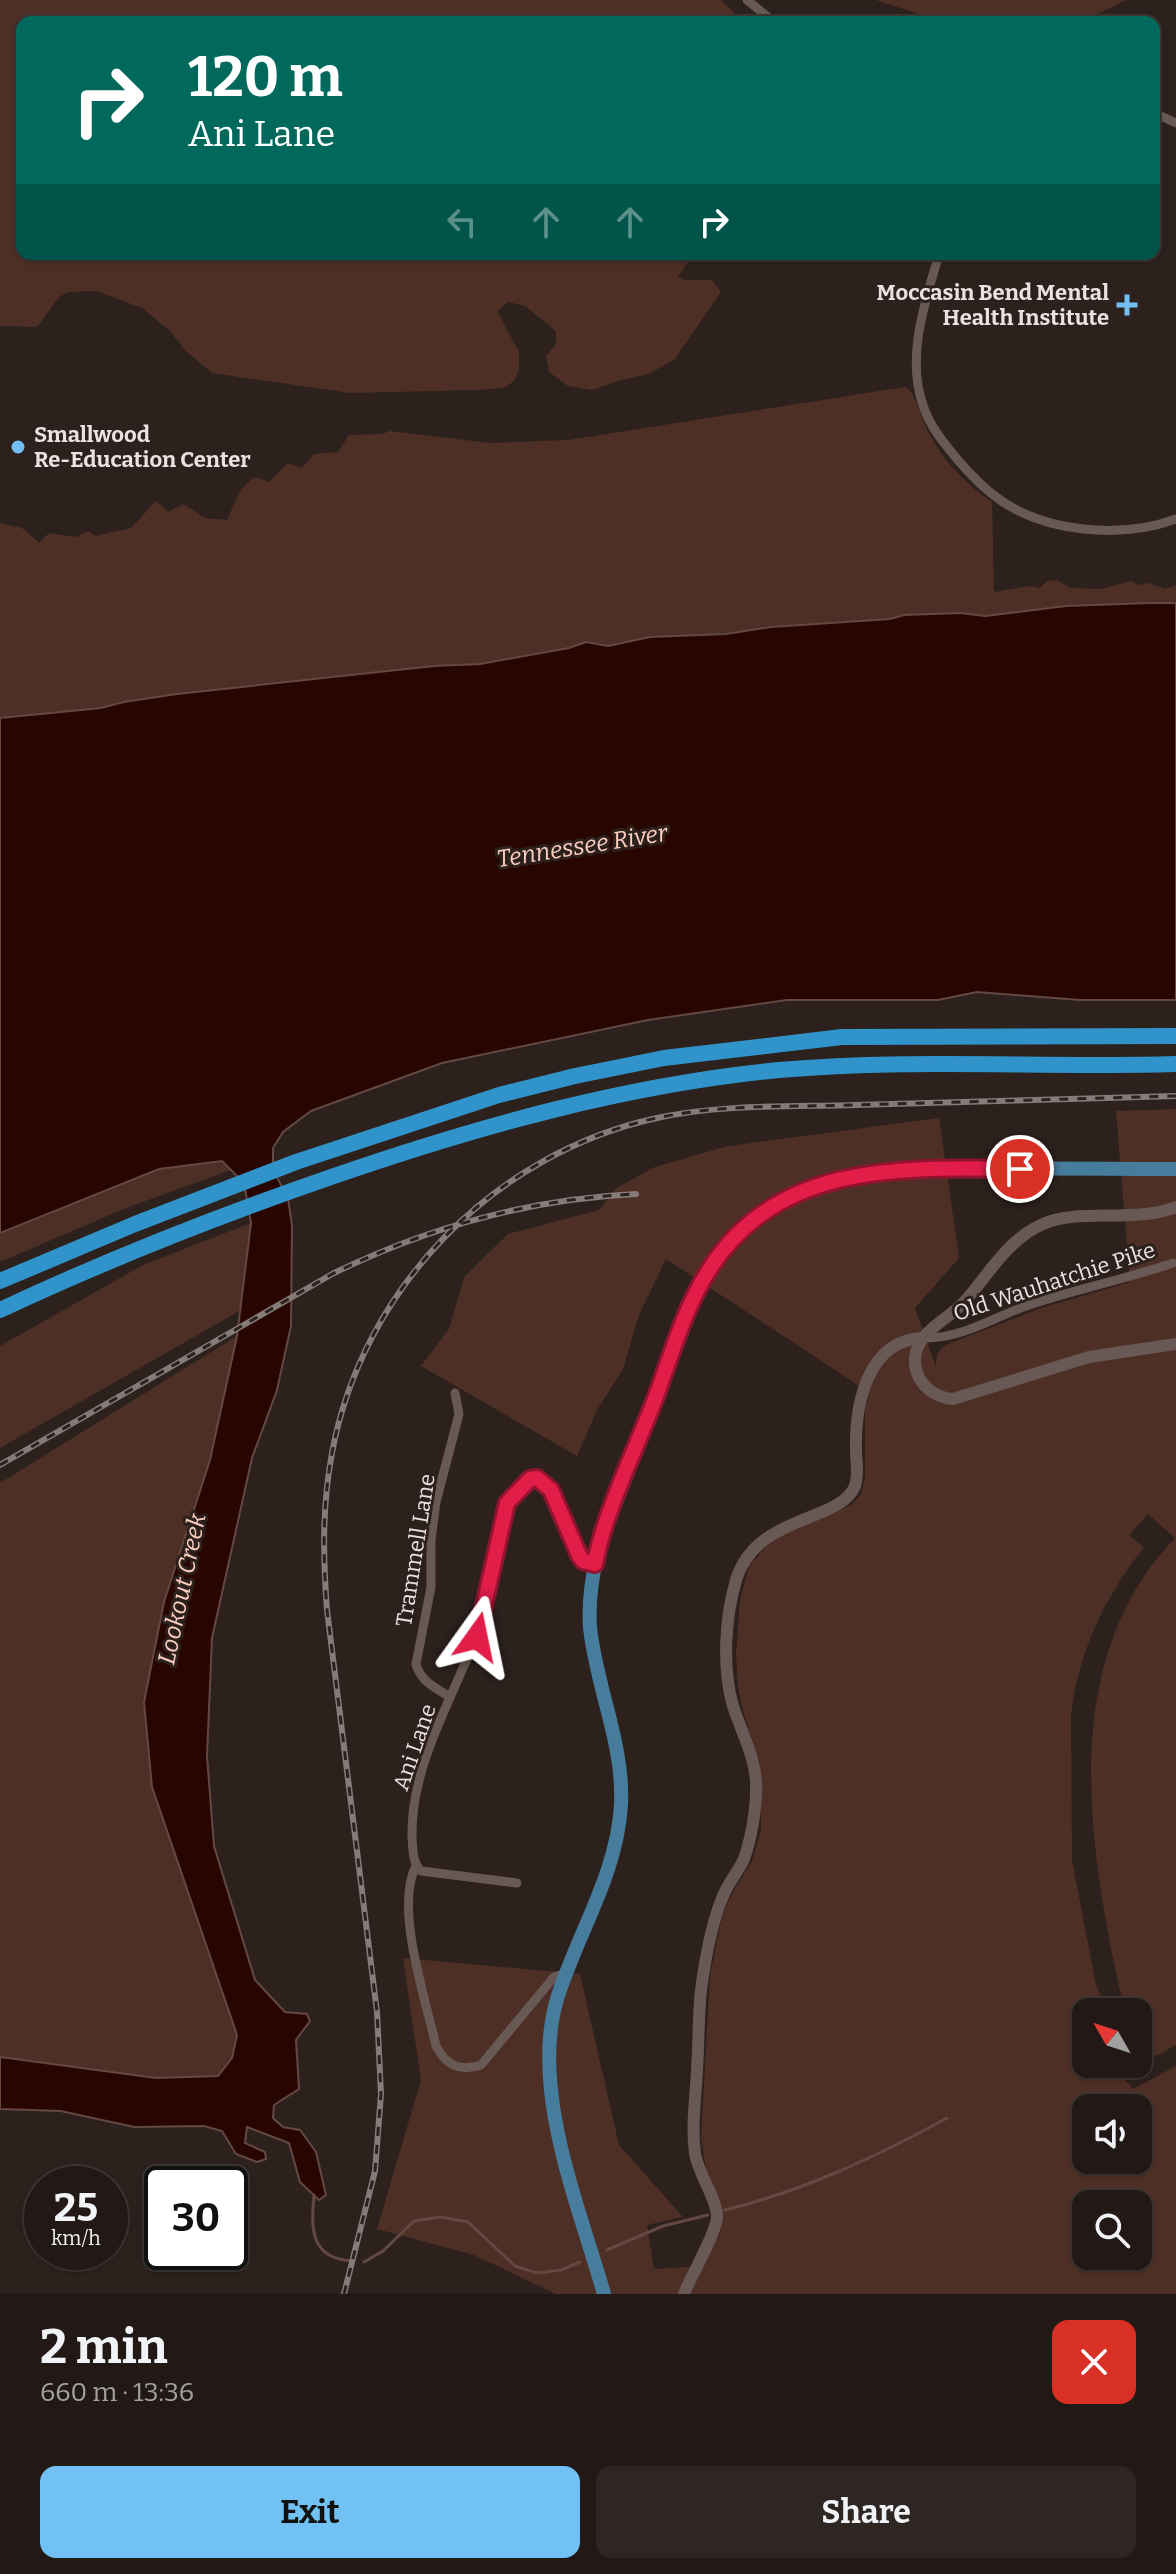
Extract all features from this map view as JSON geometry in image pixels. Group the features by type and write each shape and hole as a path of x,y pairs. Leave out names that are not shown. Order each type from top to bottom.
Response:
{"highway":[{"path":"0,1281 212,1193 296,1162 499,1095 575,1076 664,1058 842,1037 1176,1036"},
{"path":"0,1310 142,1247 307,1185 519,1118 621,1094 709,1079 863,1064 1176,1064"}],"main road":[{"path":"604,2294 564,2156 552,2102 548,2053 556,2002 610,1863 618,1833 621,1803 615,1737 590,1625 591,1584 598,1549 620,1488 699,1288 735,1236 769,1208 803,1189 858,1175 953,1169 1176,1169"},
{"path":"1176,1207 1150,1214 1044,1223 1026,1233 1008,1248 960,1307 923,1338 916,1355 918,1376 932,1394 953,1399 1089,1357 1176,1344"},
{"name":"Old Wauhatchie Pike","path":"684,2294 712,2235 717,2215 698,2167 694,2139 701,1990 716,1914 743,1859 752,1828 756,1783 751,1754 733,1706 728,1682 727,1632 736,1581 743,1563 764,1539 849,1496 856,1479 857,1416 873,1368 888,1349 913,1338 923,1338"}],"street":[{"path":"747,0 767,16"},
{"path":"937,260 918,330 918,375 923,407 937,436 974,479 998,499 1047,523 1094,530 1152,528 1176,519"},
{"name":"Old Wauhatchie Pike","path":"923,1338 940,1339 959,1334 1025,1307 1173,1263"},
{"name":"Trammell Lane","path":"450,1697 418,1674 416,1664 431,1587 431,1540 436,1502 459,1414 455,1393"},
{"name":"Ani Lane","path":"566,1973 554,1977 481,2065 455,2067 444,2061 436,2046 407,1917 410,1886 416,1866 413,1807 432,1739 477,1637 507,1503 530,1479 537,1478 551,1490 579,1555 583,1561 595,1564"},
{"path":"416,1866 421,1871 517,1883"}],"shaded area":[{"path":"0,0 720,0 733,11 735,16 16,16 16,260 689,260 678,277 712,280 721,292 674,360 648,374 592,390 568,386 549,372 546,356 556,344 556,331 525,306 508,302 497,311 519,352 519,370 514,381 504,388 477,390 350,393 212,373 142,308 96,291 68,292 59,297 37,327 0,326"},
{"path":"876,0 1126,0 1093,16 925,16"},
{"path":"905,387 913,396 943,456 974,489 992,502 994,592 1030,586 1040,588 1047,581 1056,580 1071,588 1101,589 1131,581 1165,589 1176,585 1176,603 1066,606 985,616 960,613 904,615 890,619 629,641 608,646 586,642 569,648 480,664 434,666 177,694 101,708 0,718 0,523 22,528 39,543 49,533 76,537 89,531 95,536 131,528 156,501 168,512 183,504 205,518 227,520 238,496 250,480 256,477 269,482 288,463 302,468 314,454 338,452 349,435 390,431 490,443 568,440"},
{"path":"1176,1109 1176,2045 1156,2056 1152,2051 1152,1998 1123,1998 1120,1991 1108,1934 1092,1814 1092,1754 1098,1695 1113,1639 1138,1586 1175,1538 1148,1514 1129,1535 1144,1547 1117,1585 1096,1626 1080,1670 1071,1716 1072,1860 1096,1985 1102,1998 1072,1998 1072,2078 1124,2078 1133,2089 1176,2066 1176,2294 556,2294 474,2255 377,2229 421,2080 403,1958 580,1974 619,2145 683,2217 647,2225 654,2269 703,2266 720,2233 722,2218 721,2204 707,2176 701,2137 710,1976 721,1920 729,1899 752,1861 761,1830 760,1763 738,1687 736,1655 740,1600 749,1566 766,1547 781,1536 851,1505 861,1495 865,1477 865,1411 869,1395 666,1259 639,1315 623,1369 597,1410 577,1456 421,1366 449,1329 464,1277 508,1234 599,1210 616,1188 655,1167 728,1146 939,1118 959,1258 915,1308 936,1367 938,1354 948,1344 1041,1308 1130,1282 1116,1111"},
{"path":"222,1161 231,1170 126,1208 0,1262 0,1233 159,1169"},
{"path":"251,1223 241,1310 0,1448 0,1346 143,1265"},
{"path":"237,1336 210,1460 152,1787 237,2035 232,2058 218,2076 156,2078 0,2057 0,1483"}],"water":[{"path":"1176,603 1176,1000 1080,1000 977,992 938,1000 787,1000 648,1020 442,1063 311,1111 283,1132 273,1148 273,1169 288,1199 292,1225 291,1326 277,1390 252,1458 212,1638 207,1756 214,1846 255,1980 285,2012 307,2014 310,2021 296,2040 299,2089 274,2105 273,2118 283,2127 300,2130 316,2152 326,2195 319,2200 300,2182 289,2143 247,2127 245,2143 265,2152 266,2159 257,2162 236,2154 222,2131 204,2126 134,2127 61,2111 0,2109 0,2057 156,2078 218,2076 232,2058 237,2035 152,1787 144,1702 164,1602 210,1460 237,1336 251,1223 244,1183 222,1161 159,1169 0,1233 0,718 101,708 177,694 434,666 480,664 569,648 586,642 608,646 650,637 726,634 771,627 890,619 904,615 960,613 985,616 1066,606"}],"waterway":[{"path":"725,2210 839,2172 947,2118"},
{"path":"314,2195 316,2240 328,2255 353,2261"},
{"path":"607,2250 663,2226 708,2215"},
{"path":"364,2262 383,2251 414,2221 440,2217 468,2222 515,2266 537,2273 561,2270 580,2262"}],"railway":[{"path":"344,2294 375,2171 381,2094 377,2012 327,1610 325,1512 332,1453 348,1393 373,1336 405,1284 445,1237 490,1196 542,1162 597,1136 657,1118 706,1110 756,1107 1176,1096"},
{"path":"0,1465 334,1273 370,1257 481,1218 557,1202 636,1194"}],"place":[{"name":"Moccasin Bend Mental Health Institute","path":"1127,305"},
{"name":"Smallwood Re-Education Center","path":"18,447"}],"route":[{"path":"477,1637 507,1503 530,1479 537,1478 546,1483 560,1505 579,1555 583,1561 595,1564 620,1488 699,1288 725,1248 748,1224 785,1198 837,1179 916,1171 1020,1169"}],"water label":[{"name":"Tennessee River","path":"582,846"},
{"name":"Lookout Creek","path":"182,1589"}]}
